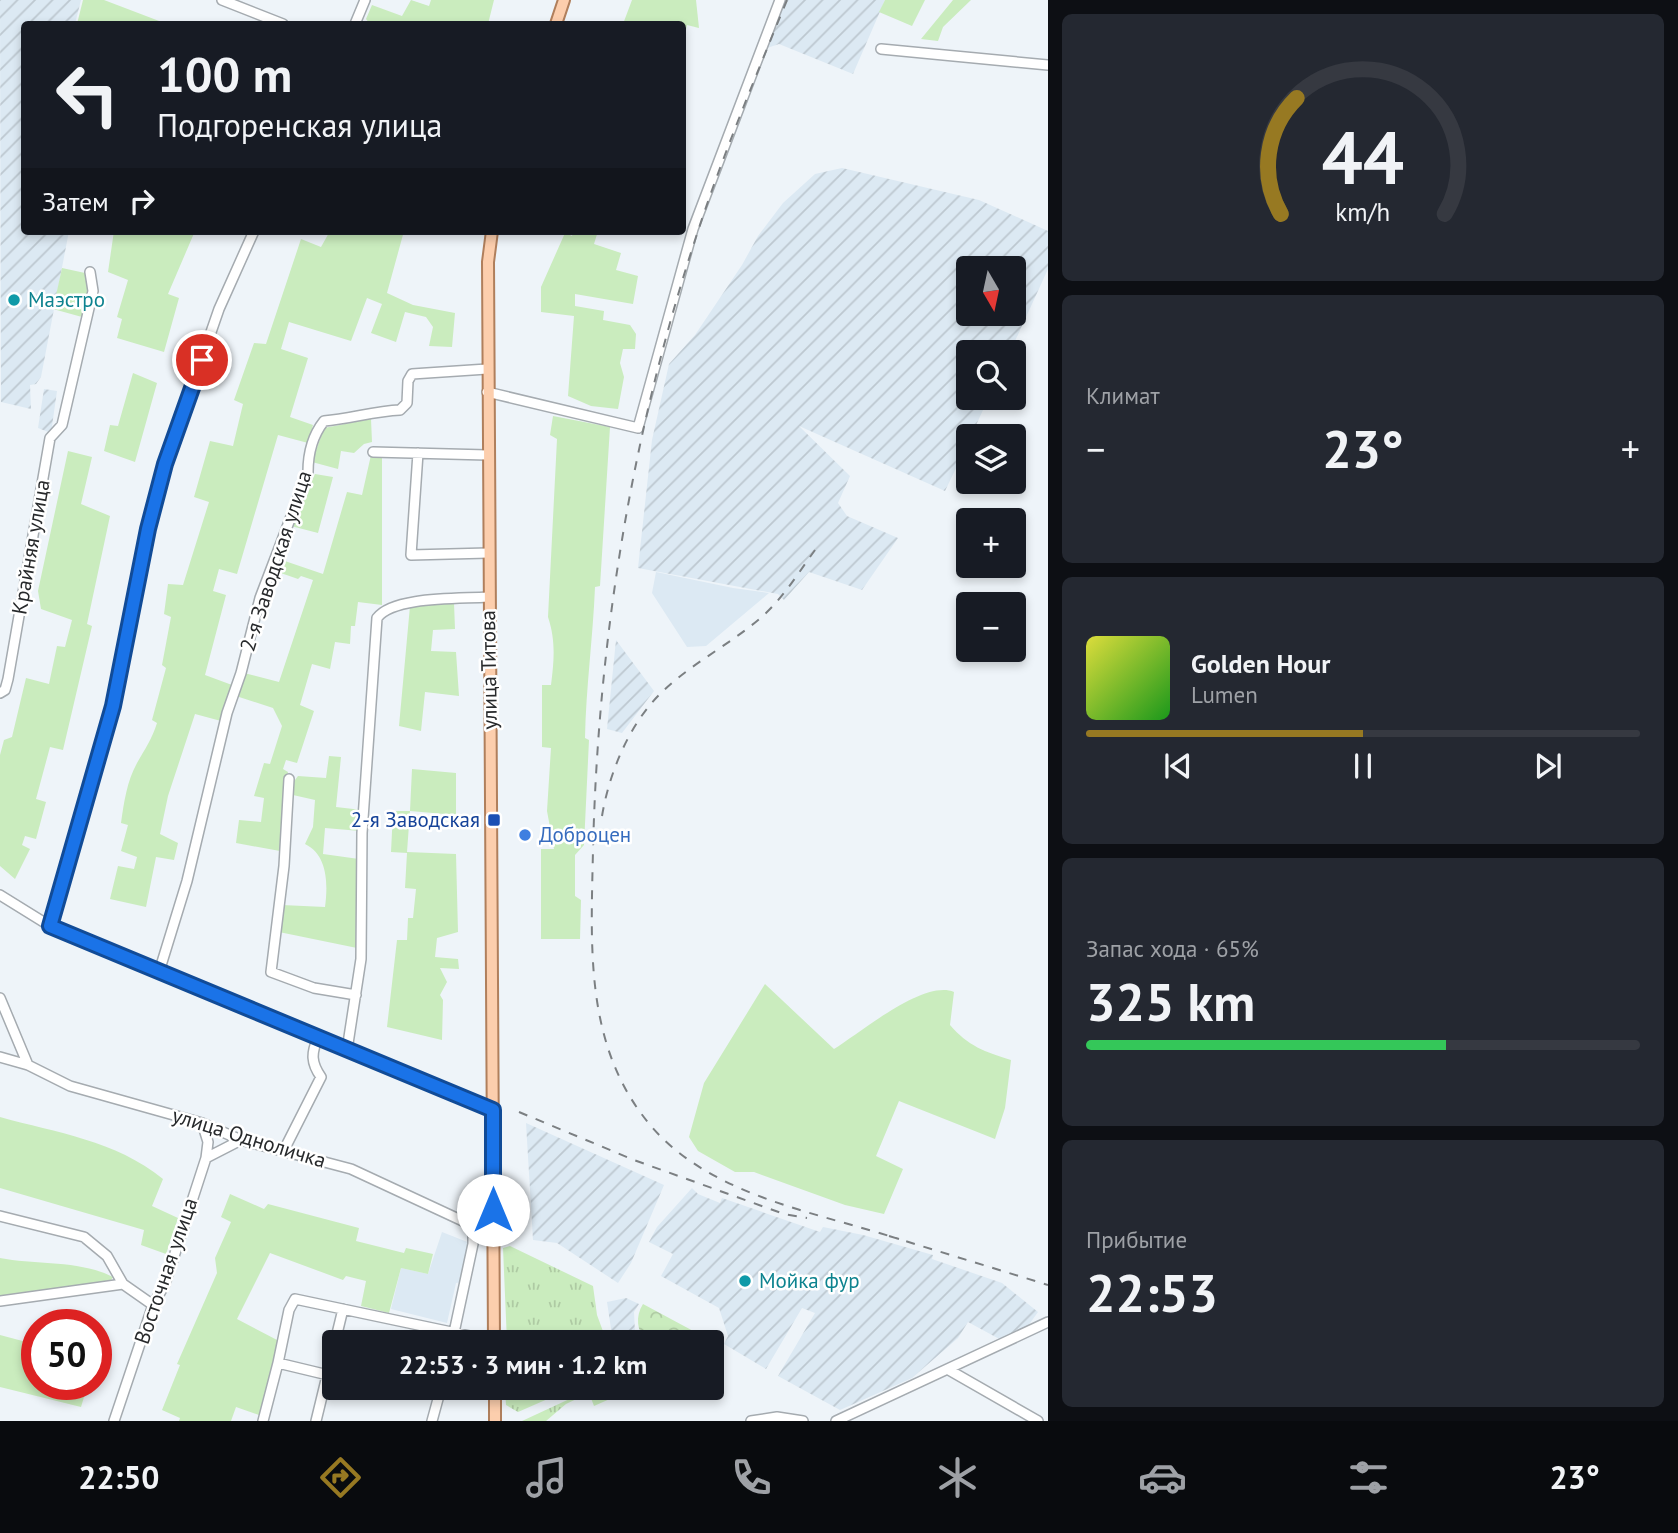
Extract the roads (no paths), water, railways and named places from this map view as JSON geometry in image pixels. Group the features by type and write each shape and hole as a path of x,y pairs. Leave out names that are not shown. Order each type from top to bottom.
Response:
{"main road":[{"path":"557,21 564,0"},
{"name":"улица Титова","path":"491,235 488,262 487,597 495,1330"},
{"path":"495,1400 495,1421"}],"street":[{"path":"222,0 275,21"},
{"path":"356,21 365,0"},
{"path":"487,392 638,428 693,229 780,0"},
{"path":"881,49 1048,65"},
{"path":"50,926 113,706 148,529 165,464 219,309 252,235"},
{"name":"Крайняя улица","path":"0,693 5,690 8,679 49,439 62,425 93,291 90,272"},
{"name":"2-я Заводская улица","path":"159,972 187,881 227,713 241,673 260,598 308,472 308,459 317,430 324,421 349,419 376,411 400,410 407,403 408,381 412,374 487,369"},
{"path":"373,452 487,455"},
{"path":"418,453 411,555 488,553"},
{"path":"347,1050 361,959 362,833 377,618 382,611 401,604 487,597"},
{"path":"289,779 284,866 271,972 314,988 356,995"},
{"path":"0,895 50,926 493,1110"},
{"path":"0,998 28,1065"},
{"path":"284,1150 321,1077 315,1069 311,1052 318,1038"},
{"name":"улица Одноличка","path":"0,1057 28,1065 70,1086 202,1123 241,1140 351,1169 493,1235"},
{"path":"202,1123 208,1142 206,1158"},
{"path":"206,1158 241,1140"},
{"name":"Восточная улица","path":"114,1421 153,1305 165,1284 206,1158"},
{"path":"0,1216 84,1237 107,1256 123,1284 153,1305"},
{"path":"454,1330 473,1244 473,1228"},
{"path":"0,1301 123,1284"},
{"path":"263,1421 289,1310 295,1299 421,1330"},
{"path":"338,1330 343,1310"},
{"path":"836,1421 1048,1322"},
{"path":"278,1363 322,1374"},
{"path":"949,1370 1038,1421"},
{"path":"316,1421 322,1398"},
{"path":"432,1421 438,1400"},
{"path":"751,1421 777,1417 803,1421"}],"railway":[{"path":"787,0 728,147 696,237 653,387 636,463 611,617 596,772 592,923 596,995 613,1063 629,1095 651,1126 675,1150 703,1169 766,1199 899,1239"},
{"path":"602,816 609,784 621,752 647,708 683,674 765,614 815,550"},
{"path":"519,1112 634,1160 784,1214 807,1218"},
{"path":"889,1236 1048,1285"}],"place":[{"name":"Маэстро","path":"14,300"},
{"name":"2-я Заводская","path":"494,820"},
{"name":"Доброцен","path":"525,835"},
{"name":"Мойка фур","path":"745,1281"}]}
